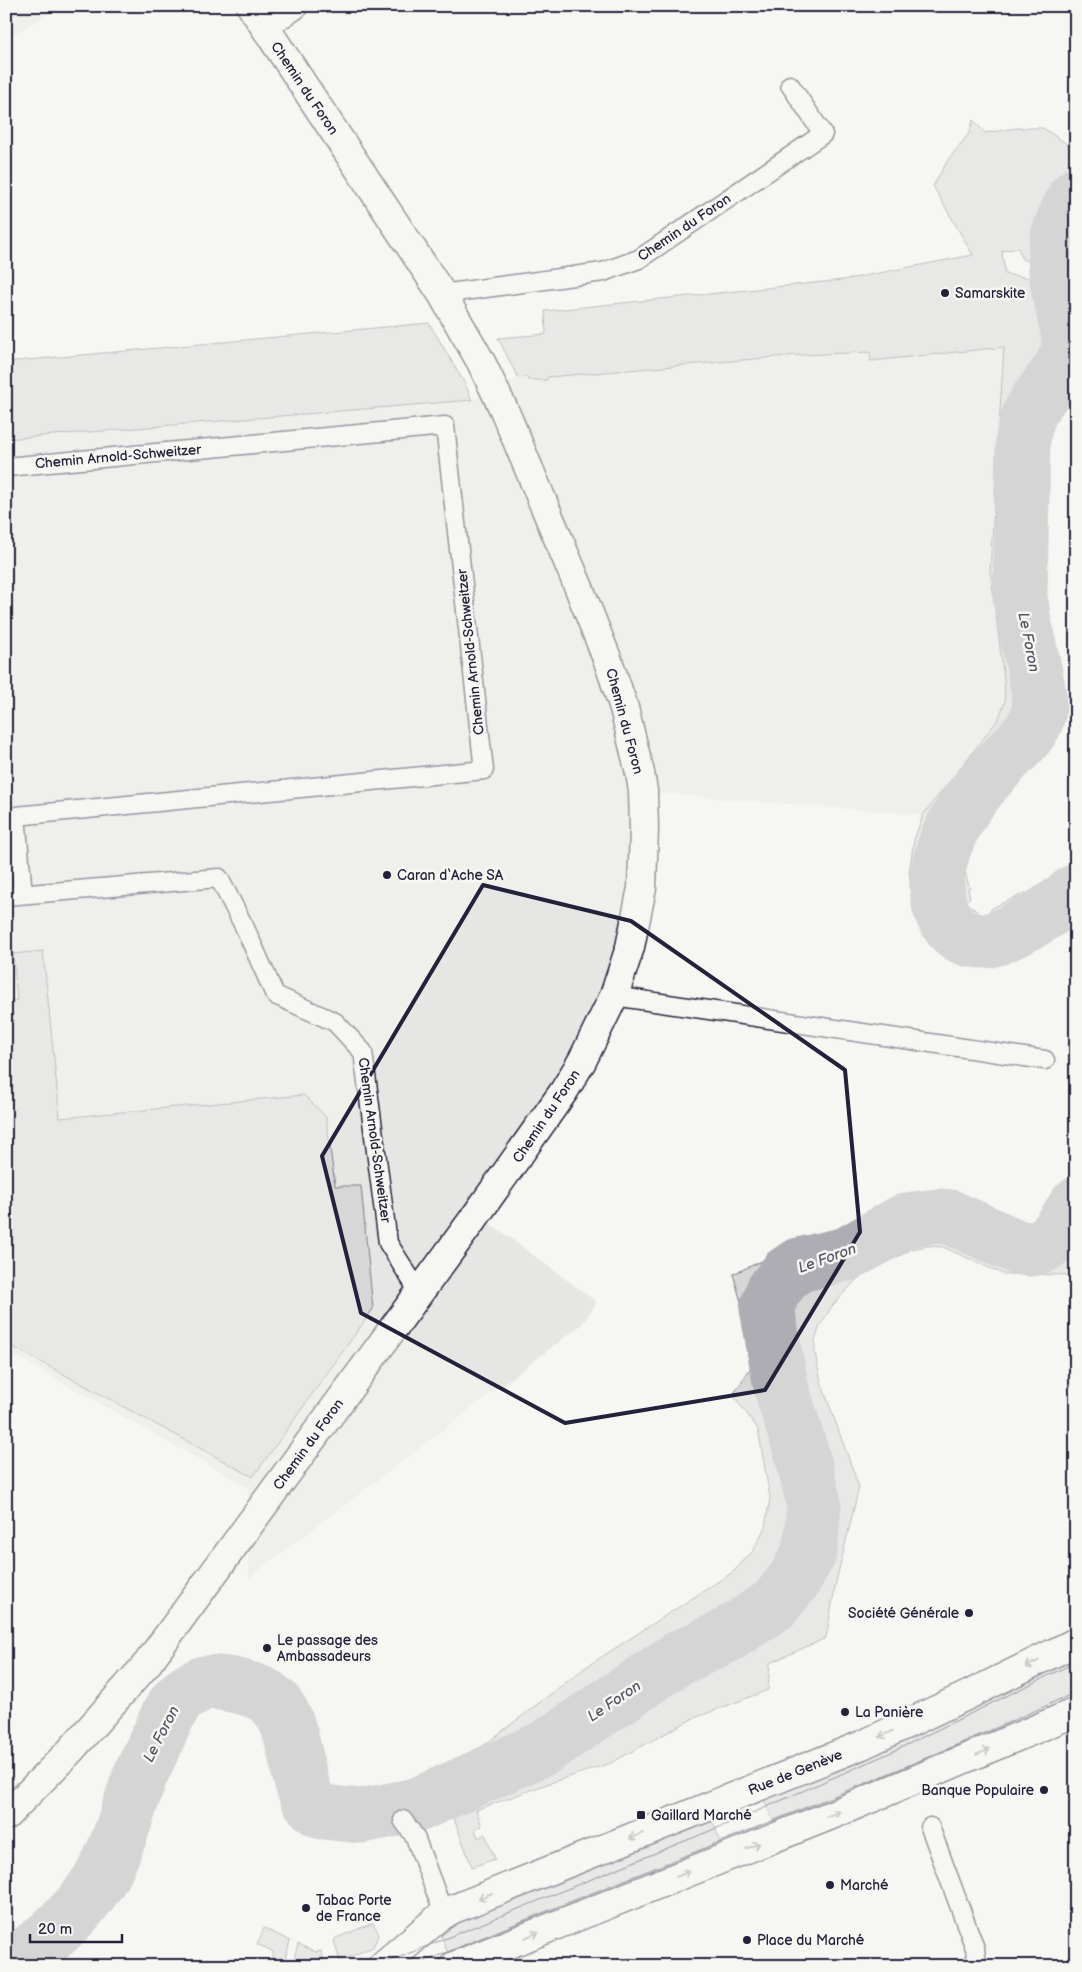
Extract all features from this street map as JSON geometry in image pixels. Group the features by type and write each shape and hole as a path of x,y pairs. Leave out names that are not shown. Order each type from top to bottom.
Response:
{"street":[{"path":"257,16 292,6"},
{"name":"Chemin du Foron","path":"6,1816 70,1752 147,1664 564,1091 582,1061 614,996 635,929 643,880 643,791 632,740 608,661 556,531 505,412 481,362 442,294 257,16"},
{"name":"Rue de Genève","path":"382,1966 451,1910 862,1745 1076,1642"},
{"path":"454,1966 834,1814 1076,1712"}],"lane":[{"name":"Chemin du Foron","path":"442,294 603,272 639,258 823,134 790,85"},
{"name":"Chemin Arnold-Schweitzer","path":"6,467 444,426 484,770 16,816 15,895 219,878 245,928 275,994 335,1022 363,1052 388,1243 419,1292"},
{"path":"614,996 1045,1060"},
{"path":"403,1820 415,1837 444,1914"},
{"path":"930,1827 975,1948 977,1966"}],"highlighted area":[{"path":"483,885 631,921 845,1070 860,1232 765,1390 565,1423 361,1313 322,1156"}],"shaded area":[{"path":"6,6 63,6 6,38"},
{"path":"973,120 985,133 1017,128 1043,128 1076,150 1076,178 1064,196 1047,246 1047,262 1023,260 1018,248 1002,251 1005,274 1030,278 1037,291 1039,322 1043,342 1045,341 1043,325 1056,323 1056,343 1051,364 1018,419 1013,478 1015,503 1008,569 1014,617 1026,673 1027,713 1020,727 952,809 931,854 926,877 926,899 934,922 941,931 959,946 970,950 994,950 1017,942 1048,924 1076,902 1076,920 1030,949 990,961 969,962 951,955 935,942 922,926 915,905 909,873 914,840 923,815 998,720 1005,702 1004,679 990,571 1004,347 871,361 870,352 800,355 548,377 547,380 528,380 527,377 518,378 498,338 546,334 545,311 843,280 973,255 933,186 948,160 970,132"},
{"path":"1076,221 1076,274 1064,276 1070,231"},
{"path":"429,323 464,382 472,400 6,439 6,362"},
{"path":"986,341 1004,342 990,571 1004,679 1005,702 998,720 923,815 643,792 623,972 477,1214 597,1302 581,1325 249,1578 248,1487 6,1351 6,439 472,400 518,378"},
{"path":"980,805 987,816 967,850 965,867 970,897 965,902 984,917 992,908 1025,893 1037,896 1050,887 1055,895 1023,916 1010,920 987,932 967,929 950,914 946,907 944,892 956,842"},
{"path":"43,951 60,1118 304,1095 326,1117 335,1186 361,1186 373,1309 253,1477 6,1343 6,1002 17,1000 13,954"},
{"path":"1076,1170 1076,1189 1044,1234 1068,1241 1076,1228 1076,1275 1003,1274 943,1247 927,1246 912,1249 857,1279 832,1306 820,1326 815,1341 815,1353 821,1382 859,1487 836,1582 826,1638 770,1663 768,1690 692,1719 611,1763 476,1810 482,1826 475,1829 478,1838 485,1834 495,1859 472,1867 451,1811 424,1820 411,1795 458,1765 586,1667 733,1572 753,1551 765,1527 770,1498 758,1429 733,1395 757,1358 733,1274 786,1250 920,1204 952,1197 1037,1233"},
{"path":"1076,1658 1076,1696 1022,1721 774,1823 764,1799 893,1747"},
{"path":"712,1820 722,1845 448,1954 439,1930"},
{"path":"373,1923 379,1934 373,1947 340,1961 334,1941 336,1938"},
{"path":"264,1928 290,1941 283,1966 268,1965 274,1952 257,1944"},
{"path":"298,1944 316,1952 321,1951 326,1966 292,1966"}],"waterway":[{"name":"Le Foron","path":"1076,195 1058,236 1055,260 1058,288 1068,333 1068,350 1062,366 1032,409 1027,419 1023,438 1020,596 1038,689 1038,715 1028,734 980,786 960,814 945,845 937,880 940,908 946,921 960,936 977,941 996,938 1021,927 1050,911 1076,891"},
{"name":"Le Foron","path":"8,1966 50,1936 88,1897 98,1883 111,1857 140,1776 169,1714 182,1696 199,1685 210,1682 240,1687 260,1693 275,1703 291,1735 304,1790 312,1803 323,1812 361,1816 417,1805 544,1748 677,1659 728,1635 775,1604 794,1580 810,1551 814,1504 803,1458 781,1387 767,1308 773,1291 787,1273 799,1265 847,1254 906,1220 938,1216 950,1217 1015,1246 1026,1249 1036,1248 1052,1239 1076,1205"}],"tram line":[{"path":"378,1966 739,1819 894,1751 1076,1662"},
{"path":"414,1966 912,1764 1076,1692"}],"place":[{"name":"Samarskite","path":"945,293"},
{"name":"Caran d‘Ache SA","path":"387,875"},
{"name":"Société Générale","path":"969,1613"},
{"name":"Le passage des Ambassadeurs","path":"267,1648"},
{"name":"La Panière","path":"845,1712"},
{"name":"Banque Populaire","path":"1044,1790"},
{"name":"Gaillard Marché","path":"641,1815"},
{"name":"Marché","path":"830,1885"},
{"name":"Tabac Porte de France","path":"306,1908"},
{"name":"Place du Marché","path":"747,1940"}]}
